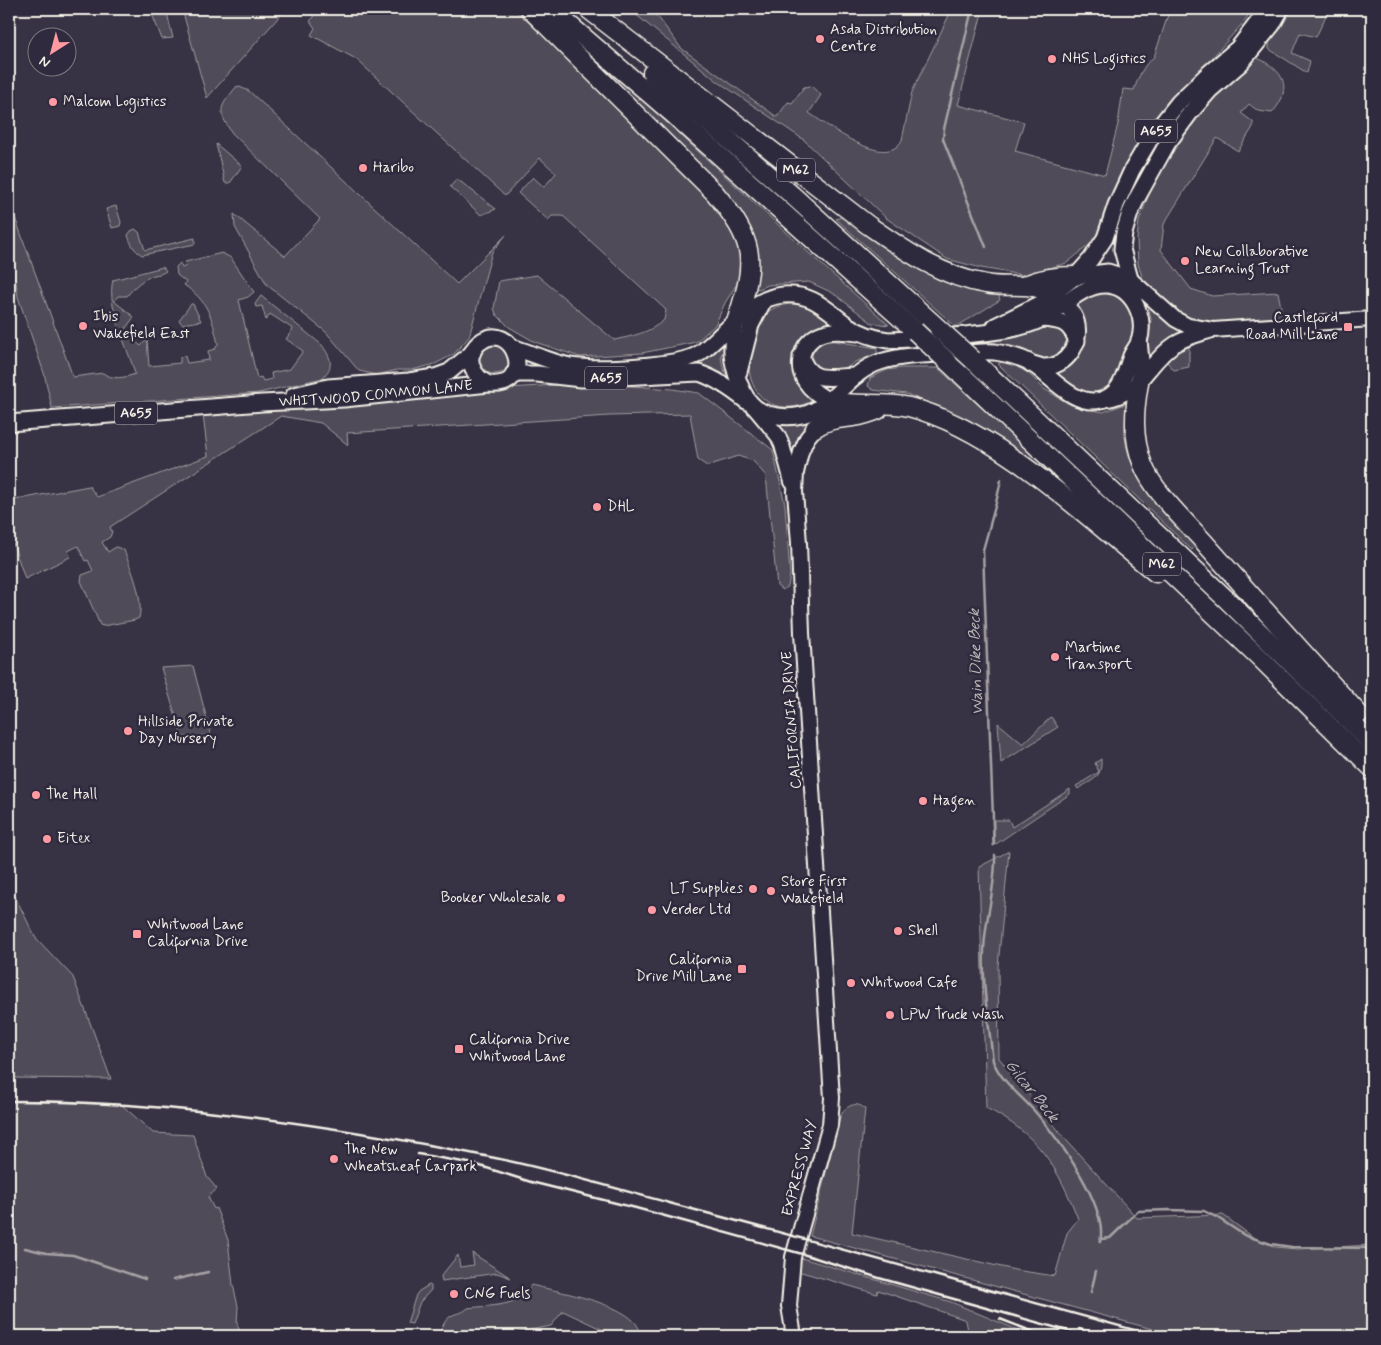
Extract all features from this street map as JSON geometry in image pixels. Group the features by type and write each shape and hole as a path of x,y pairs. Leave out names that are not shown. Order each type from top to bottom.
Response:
{"highway":[{"path":"530,9 702,179 734,216 741,229 750,256 747,290 737,319"},
{"name":"M62","path":"551,9 673,114 915,331 1259,657 1372,768"},
{"name":"M62","path":"578,9 792,195 973,360 1219,592 1372,743"},
{"name":"M62","path":"588,9 896,245 928,263 964,279 988,285 1026,286 1059,299"},
{"name":"M62","path":"1026,286 1033,282 1062,276 1076,276"},
{"path":"1139,382 1134,414 1134,432 1143,466 1152,481 1238,581 1372,729"},
{"name":"M62","path":"830,401 841,404 884,403 908,407 938,417 974,434 1015,460 1098,524 1259,657"},
{"path":"815,428 822,423 836,418 861,416 893,405"}],"main road":[{"name":"A655","path":"1041,320 1091,259 1105,238 1116,205 1132,170 1152,136 1179,102 1238,48 1268,9"},
{"name":"A655","path":"1139,382 1141,361 1140,314 1134,299 1122,249 1124,233 1130,213 1154,166 1190,112 1210,90 1241,63 1268,30 1281,9"},
{"path":"1076,276 1108,272 1130,279"},
{"name":"A655","path":"973,334 1006,322 1042,303 1099,285 1112,286 1134,299"},
{"name":"A655","path":"473,352 479,344 490,338 502,340 512,347 554,362 586,368 681,361 699,354 737,319 752,308 764,301 782,295 795,294 816,301 850,326 868,335"},
{"path":"1059,299 1072,311 1076,320 1078,330 1077,341"},
{"path":"738,378 751,325 764,301"},
{"path":"737,319 731,351 738,378 752,405"},
{"name":"A655","path":"488,384 502,383 513,374 537,374 581,379 699,373 728,387 752,405 771,415 793,416 816,410 830,401 856,376 878,363 918,355 994,352 1018,357 1043,367 1059,363 1068,357 1077,341 1072,330 1067,325 1056,320 1041,320 1022,328 973,334 888,340 840,330 819,334 804,348 801,356 804,366 820,377 826,379 856,376"},
{"name":"A655","path":"1032,364 1065,391 1079,398 1101,400 1120,386 1131,356 1140,340"},
{"path":"512,347 517,360 513,374"},
{"path":"473,352 471,360 475,375 481,381 488,384"},
{"name":"WHITWOOD COMMON LANE","path":"262,403 328,387 409,381 435,377 449,372 473,352"},
{"path":"801,356 800,369 805,382 820,397 830,401"},
{"name":"WHITWOOD COMMON LANE","path":"9,423 262,403 344,399 488,384"}],"street":[{"path":"1130,279 1175,319 1188,326 1213,330 1372,319"},
{"path":"1139,382 1166,351 1175,344 1213,330"},
{"name":"A655","path":"1101,400 1122,396 1131,391 1139,382"},
{"name":"CALIFORNIA DRIVE","path":"822,946 794,492 801,452 808,438 824,417 830,401"},
{"name":"CALIFORNIA DRIVE","path":"752,405 776,433 782,445 794,492"},
{"name":"EXPRESS WAY","path":"794,1336 789,1306 793,1257 830,1125 832,1098 822,946"}],"shaded area":[{"path":"150,9 166,9 173,38 162,39"},
{"path":"182,9 286,9 207,98"},
{"path":"306,9 514,9 613,100 711,200 731,225 741,255 738,282 725,303 715,325 696,342 642,353 580,357 535,342 509,327 496,314 494,308 499,281 537,275 614,340 653,328 664,320 666,310 563,216 552,216 548,220 518,193 533,177 544,187 556,173 540,158 505,196 356,59 311,35 315,28 310,21 314,17"},
{"path":"629,9 647,9 658,17 681,48 777,117 788,102 792,103 804,87 811,86 821,95 809,113 857,143 883,151 894,148 902,140 912,92 952,9 983,9 958,105 1024,122 1015,151 1105,175 1118,124 1123,89 1134,90 1139,76 1154,57 1170,9 1253,9 1196,76 1178,90 1168,101 1149,131 1094,241 1067,263 1022,275 981,268 947,259 886,218 804,140 717,81"},
{"path":"1285,9 1329,9 1316,37 1300,33 1292,53 1310,61 1307,73 1269,49 1269,35"},
{"path":"564,28 889,325 872,323 833,293 809,282 768,285 759,289 754,287 748,230 571,42"},
{"path":"1250,58 1263,61 1280,75 1284,87 1281,100 1272,113 1258,111 1249,104 1241,113 1253,122 1253,127 1238,151 1217,138 1164,224 1161,250 1191,289 1212,296 1278,292 1283,318 1207,324 1186,318 1144,282 1138,264 1137,239 1139,221 1159,167 1186,129"},
{"path":"237,86 249,91 457,284 506,235 492,252 469,337 454,354 435,364 412,370 397,370 377,375 359,371 326,332 267,285 235,227 234,214 285,256 320,219 232,133 227,125 222,108"},
{"path":"216,144 242,166 230,183 225,183"},
{"path":"457,179 496,209 481,215 450,187"},
{"path":"9,201 73,377 103,373 110,377 119,378 135,374 112,302 113,280 163,267 166,271 145,279 127,296 118,296 114,301 134,317 123,332 141,346 147,339 149,366 180,363 180,357 185,356 187,363 209,360 208,351 215,349 218,344 214,326 208,310 199,297 184,285 186,282 177,275 176,267 180,263 182,268 186,266 185,262 222,253 231,258 254,292 248,297 239,300 257,378 261,377 263,381 272,379 271,373 290,369 303,351 286,339 293,329 270,314 266,320 262,306 256,307 255,304 261,296 322,345 328,354 329,370 322,378 259,393 52,408 44,373 18,297 16,282 9,264"},
{"path":"116,206 121,222 120,226 112,228 106,209"},
{"path":"844,216 998,293 1000,300 956,327 836,219"},
{"path":"135,229 139,232 145,250 195,238 195,244 142,255 133,247 128,235"},
{"path":"1109,291 1125,303 1131,314 1133,331 1121,375 1104,392 1081,392 1050,372 1077,353 1072,303 1094,292"},
{"path":"1147,300 1191,332 1178,334 1146,366 1151,319"},
{"path":"191,304 193,304 201,321 182,324 179,320"},
{"path":"789,304 809,307 837,325 819,328 794,370 800,387 812,401 791,407 781,407 763,399 757,392 752,382 749,358 762,317 772,309"},
{"path":"1042,324 1067,329 1070,347 1052,362 974,346 971,343 1028,330"},
{"path":"727,340 726,351 721,354 728,382 701,368 699,360"},
{"path":"829,340 877,348 877,354 855,362 843,371 821,373 811,361 816,348"},
{"path":"486,345 502,345 509,360 508,367 503,372 496,374 488,373 478,363 479,355"},
{"path":"1189,345 1189,367 1174,370 1167,362 1176,352"},
{"path":"1005,360 1028,373 1044,389 1071,405 1103,412 1128,403 1125,437 1128,453 1134,468 1152,496 1196,545 1192,550 998,364"},
{"path":"938,368 1086,503 996,439 936,406 906,394 873,390 868,386 870,378 887,370"},
{"path":"593,383 699,393 773,450 785,505 790,575 788,587 782,590 777,586 766,476 753,461 738,456 707,466 698,460 690,414 609,416 347,433 348,445 321,423 281,416 110,527 112,532 110,537 102,542 108,552 116,547 124,550 136,584 140,610 139,618 135,620 103,626 100,625 81,581 82,575 93,571 88,560 85,561 78,546 68,551 70,557 25,579 9,532 9,501 89,486 97,497 208,456 203,415 397,396"},
{"path":"813,420 794,454 792,453 779,424 800,424"},
{"path":"193,666 211,735 182,737 161,668"},
{"path":"1051,717 1058,727 1001,763 998,723 1023,744"},
{"path":"1101,759 1100,771 1096,778 1078,789 1076,786 1099,772 1095,763"},
{"path":"1070,789 1070,794 993,846 992,820 1009,820 1012,827"},
{"path":"1009,851 998,966 999,1058 1068,1142 1137,1218 1223,1215 1253,1237 1275,1247 1297,1249 1372,1245 1372,1336 1178,1336 810,1236 840,1117 848,1107 858,1105 865,1109 852,1233 1015,1270 1055,1276 1067,1233 1078,1219 1062,1183 1044,1154 1019,1129 986,1108 979,867"},
{"path":"9,884 35,937 73,977 111,1079 9,1078"},
{"path":"9,1101 122,1105 153,1133 193,1135 207,1177 217,1189 208,1197 214,1209 216,1208 228,1240 233,1285 238,1306 237,1323 241,1336 9,1336"},
{"path":"472,1253 511,1278 497,1273 442,1281 441,1276 458,1255 460,1267 474,1265"},
{"path":"793,1257 951,1302 1032,1336 977,1336 968,1331 966,1320 878,1290 877,1294 791,1269"},
{"path":"429,1285 431,1290 420,1302 412,1324 407,1323 416,1295"},
{"path":"531,1285 595,1301 613,1308 627,1316 637,1325 640,1336 616,1336 563,1311 551,1326 499,1336 439,1336 445,1321 453,1315 468,1308 512,1302 520,1298"}],"waterway":[{"name":"Wain Dike Beck","path":"972,9 943,139 986,247"},
{"name":"Wain Dike Beck","path":"994,845 983,550 1001,480"},
{"name":"Gilcar Beck","path":"995,855 994,879 985,938 984,964 985,992 993,1061 1007,1083 1031,1107 1057,1140 1080,1175 1097,1211 1101,1228 1100,1242"},
{"path":"1101,1239 1110,1238 1138,1211 1204,1211 1244,1235 1271,1244 1292,1247 1372,1248"},
{"path":"25,1248 46,1253 73,1255 145,1279"},
{"path":"1091,1292 1096,1271"},
{"path":"173,1280 208,1272"}],"railway":[{"path":"9,1101 131,1105 254,1117 375,1135 495,1158 590,1181 1157,1336"},
{"path":"418,1154 474,1164 531,1182 636,1208 1086,1336"},
{"path":"1000,1319 1044,1336"},
{"path":"1079,1329 1106,1336"}],"place":[{"name":"Asda Distribution Centre","path":"820,39"},
{"name":"NHS Logistics","path":"1052,59"},
{"name":"Malcom Logistics","path":"53,102"},
{"name":"Haribo","path":"363,168"},
{"name":"New Collaborative Learning Trust","path":"1185,261"},
{"name":"Ibis Wakefield East","path":"83,326"},
{"name":"Castleford Road Mill Lane","path":"1348,327"},
{"name":"DHL","path":"597,507"},
{"name":"Martime Transport","path":"1055,657"},
{"name":"Hillside Private Day Nursery","path":"128,731"},
{"name":"The Hall","path":"36,795"},
{"name":"Hagen","path":"923,801"},
{"name":"Eitex","path":"47,839"},
{"name":"LT Supplies","path":"753,889"},
{"name":"Store First Wakefield","path":"771,891"},
{"name":"Booker Wholesale","path":"561,898"},
{"name":"Verder Ltd","path":"652,910"},
{"name":"Shell","path":"898,931"},
{"name":"Whitwood Lane California Drive","path":"137,934"},
{"name":"California Drive Mill Lane","path":"742,969"},
{"name":"Whitwood Cafe","path":"851,983"},
{"name":"LPW Truck Wash","path":"890,1015"},
{"name":"California Drive Whitwood Lane","path":"459,1049"},
{"name":"The New Wheatsheaf Carpark","path":"334,1159"},
{"name":"CNG Fuels","path":"454,1294"}]}
